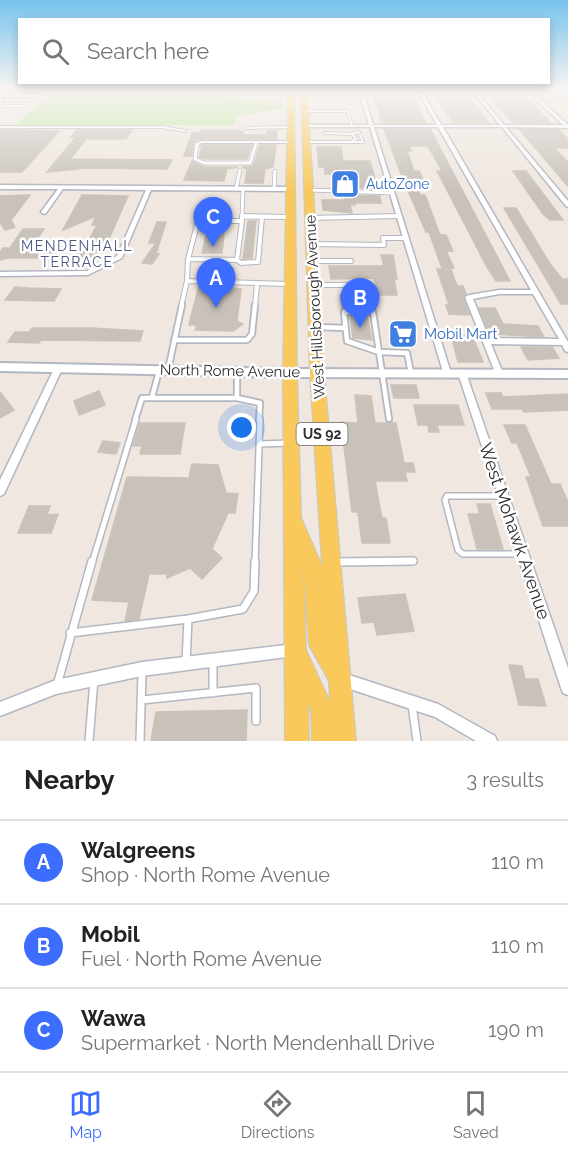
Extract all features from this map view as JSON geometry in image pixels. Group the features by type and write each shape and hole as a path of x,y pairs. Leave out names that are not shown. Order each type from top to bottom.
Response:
{"main road":[{"name":"West Hillsborough Avenue","path":"298,123 309,190 317,373 344,741"},
{"path":"299,123 301,133"},
{"name":"West Hillsborough Avenue","path":"297,741 290,373 290,189 302,123"},
{"path":"290,189 300,196 302,220 311,239"},
{"path":"292,514 314,570 319,645 340,679"},
{"path":"295,650 322,710 324,741"}],"street":[{"path":"371,123 447,373"},
{"path":"438,123 566,346"},
{"path":"500,123 568,205"},
{"path":"301,133 350,126 568,127"},
{"path":"0,187 290,189"},
{"path":"44,212 62,187"},
{"path":"0,274 88,273 120,257 150,188"},
{"path":"499,373 470,297 499,292 534,292"},
{"path":"487,341 566,346"},
{"name":"North Rome Avenue","path":"0,367 290,373 568,374"},
{"path":"0,490 58,369"},
{"name":"West Mohawk Avenue","path":"462,373 568,688"},
{"path":"0,709 56,687 142,669 295,650"},
{"path":"340,679 438,711 490,741"}],"lane":[{"path":"256,142 253,160 249,164 204,163 195,159 199,142 256,142 301,133 323,123"},
{"path":"349,133 350,123"},
{"path":"0,127 162,127 185,131"},
{"path":"246,128 301,133 326,142 363,142 359,132 325,133 326,142"},
{"path":"349,133 356,139 350,142"},
{"path":"237,260 242,219 240,170"},
{"path":"274,189 275,171"},
{"path":"309,190 392,193"},
{"path":"310,218 399,216"},
{"path":"188,260 258,262 262,217"},
{"path":"152,397 174,340 187,281 188,260 198,221 262,217 290,218"},
{"path":"311,239 384,244 383,238 406,238"},
{"path":"312,261 351,261"},
{"path":"187,281 251,281 257,284 290,284"},
{"path":"174,340 247,340 252,334 257,284"},
{"path":"313,285 356,285"},
{"path":"389,419 381,373 379,352 373,312 344,312 346,341 379,352 406,353 411,373"},
{"path":"315,327 345,327"},
{"path":"237,372 237,398"},
{"path":"56,687 70,633 142,398 237,398 260,403 254,591 243,609 188,619 70,633"},
{"path":"259,444 291,443"},
{"path":"503,496 447,496 445,500 458,550 463,554 523,554"},
{"path":"331,562 414,561"},
{"path":"186,662 188,619"},
{"path":"213,659 213,693"},
{"path":"140,741 142,669"},
{"path":"89,741 94,680"},
{"path":"142,700 256,688 256,721"},
{"path":"412,702 417,741"}],"green space":[{"path":"19,123 235,123 234,125 16,125"}],"building":[{"path":"384,129 430,129 510,281 496,281 487,267 437,171 442,171 428,146 409,146 411,151 407,151 414,171 419,171 423,179 414,179 420,195 425,195 440,235 446,235 453,251 446,251 454,268 442,268 429,232 426,232"},
{"path":"519,129 559,130 568,139 568,148 554,148 568,162 568,186"},
{"path":"0,130 59,131 22,172 0,172"},
{"path":"77,130 132,130 126,139 86,139 70,159 172,160 167,169 88,168 47,172 76,137 71,137"},
{"path":"202,130 237,130 243,132 243,135 267,135 267,131 277,131 276,139 200,139 194,142 192,156 184,156 192,133 200,133"},
{"path":"202,145 252,145 247,159 205,159 199,157"},
{"path":"260,145 276,145 273,167 265,169 263,183 245,183 247,169 242,167 253,166"},
{"path":"317,147 341,147 343,161 370,161 378,189 342,187 340,174 325,174 324,167 319,167"},
{"path":"192,161 204,167 238,167 227,169 224,181 184,180"},
{"path":"513,171 526,171 563,220 550,220 543,214"},
{"path":"30,195 11,220 15,227 5,230 0,222 0,196"},
{"path":"82,195 128,196 108,241 93,241 100,247 113,248 82,260 69,247 85,247 97,225 92,225 96,216 63,230"},
{"path":"344,195 380,196 381,203 355,203 355,205 350,205 352,213 323,210 322,200 345,200"},
{"path":"504,208 516,208 550,264 562,279 568,279 568,304 561,304"},
{"path":"248,221 256,221 252,258 243,259"},
{"path":"157,222 166,222 156,254 159,254 152,264 142,263 156,243 149,243"},
{"path":"23,229 44,229 36,241 23,246 62,247 55,258 0,260 0,252 3,248 10,248"},
{"path":"207,231 224,234 222,253 202,253"},
{"path":"381,255 393,255 397,295 378,295 374,278 331,279 329,266 384,266"},
{"path":"437,269 451,269 457,286 463,286 466,294 463,298 470,315 449,314 446,305 449,305"},
{"path":"199,285 241,289 237,321 243,324 233,331 195,330 197,325 189,325"},
{"path":"15,287 61,289 54,301 5,300"},
{"path":"340,295 357,295 359,308 342,308"},
{"path":"479,308 495,308 503,324 538,326 544,337 490,334"},
{"path":"350,316 367,316 372,340 353,338"},
{"name":"Mobil Mart","path":"391,325 410,325 415,343 395,343"},
{"path":"32,328 143,331 140,341 8,342 15,332 29,332"},
{"path":"451,335 472,335 483,362 458,362"},
{"path":"521,347 552,347 559,358 528,360"},
{"path":"391,385 416,385 419,398 394,398"},
{"path":"99,391 105,405 79,415 74,401"},
{"path":"0,392 14,410 0,418"},
{"path":"486,393 501,393 503,397 568,394 568,410 524,412 522,409 492,409"},
{"path":"355,395 371,396 375,423 396,423 404,463 413,463 415,472 405,472 407,481 375,481 382,518 386,518 390,543 362,543 358,512 352,512 341,422 358,423"},
{"path":"414,405 458,405 464,425 437,425 439,432 429,432 428,425 418,425"},
{"path":"140,423 185,423 180,454 140,454 142,446 133,446"},
{"path":"504,425 525,425 551,484 560,484 568,502 568,526 543,526 526,477 531,477 517,443 512,443"},
{"path":"103,441 120,443 116,454 98,452"},
{"path":"192,464 218,465 226,493 238,494 235,513 228,513 212,549 222,558 202,579 190,568 167,578 167,574 149,574 139,619 125,621 129,602 92,600 127,477 189,478"},
{"path":"477,504 490,504 503,549 477,549 468,514 480,514"},
{"path":"29,506 50,506 47,515 58,514 51,533 18,533"},
{"path":"405,594 414,631 377,635 374,622 362,623 358,598"},
{"path":"509,665 522,666 525,679 538,679 546,706 519,705"},
{"path":"247,710 246,741 151,741 156,712"}],"place":[{"name":"AutoZone","path":"345,184"},
{"name":"Wawa","path":"213,247"},
{"name":"Walgreens","path":"216,308"},
{"name":"Mobil","path":"360,328"},
{"name":"Mobil Mart","path":"403,334"}],"district":[{"name":"MENDENHALL TERRACE","path":"77,254"}]}
